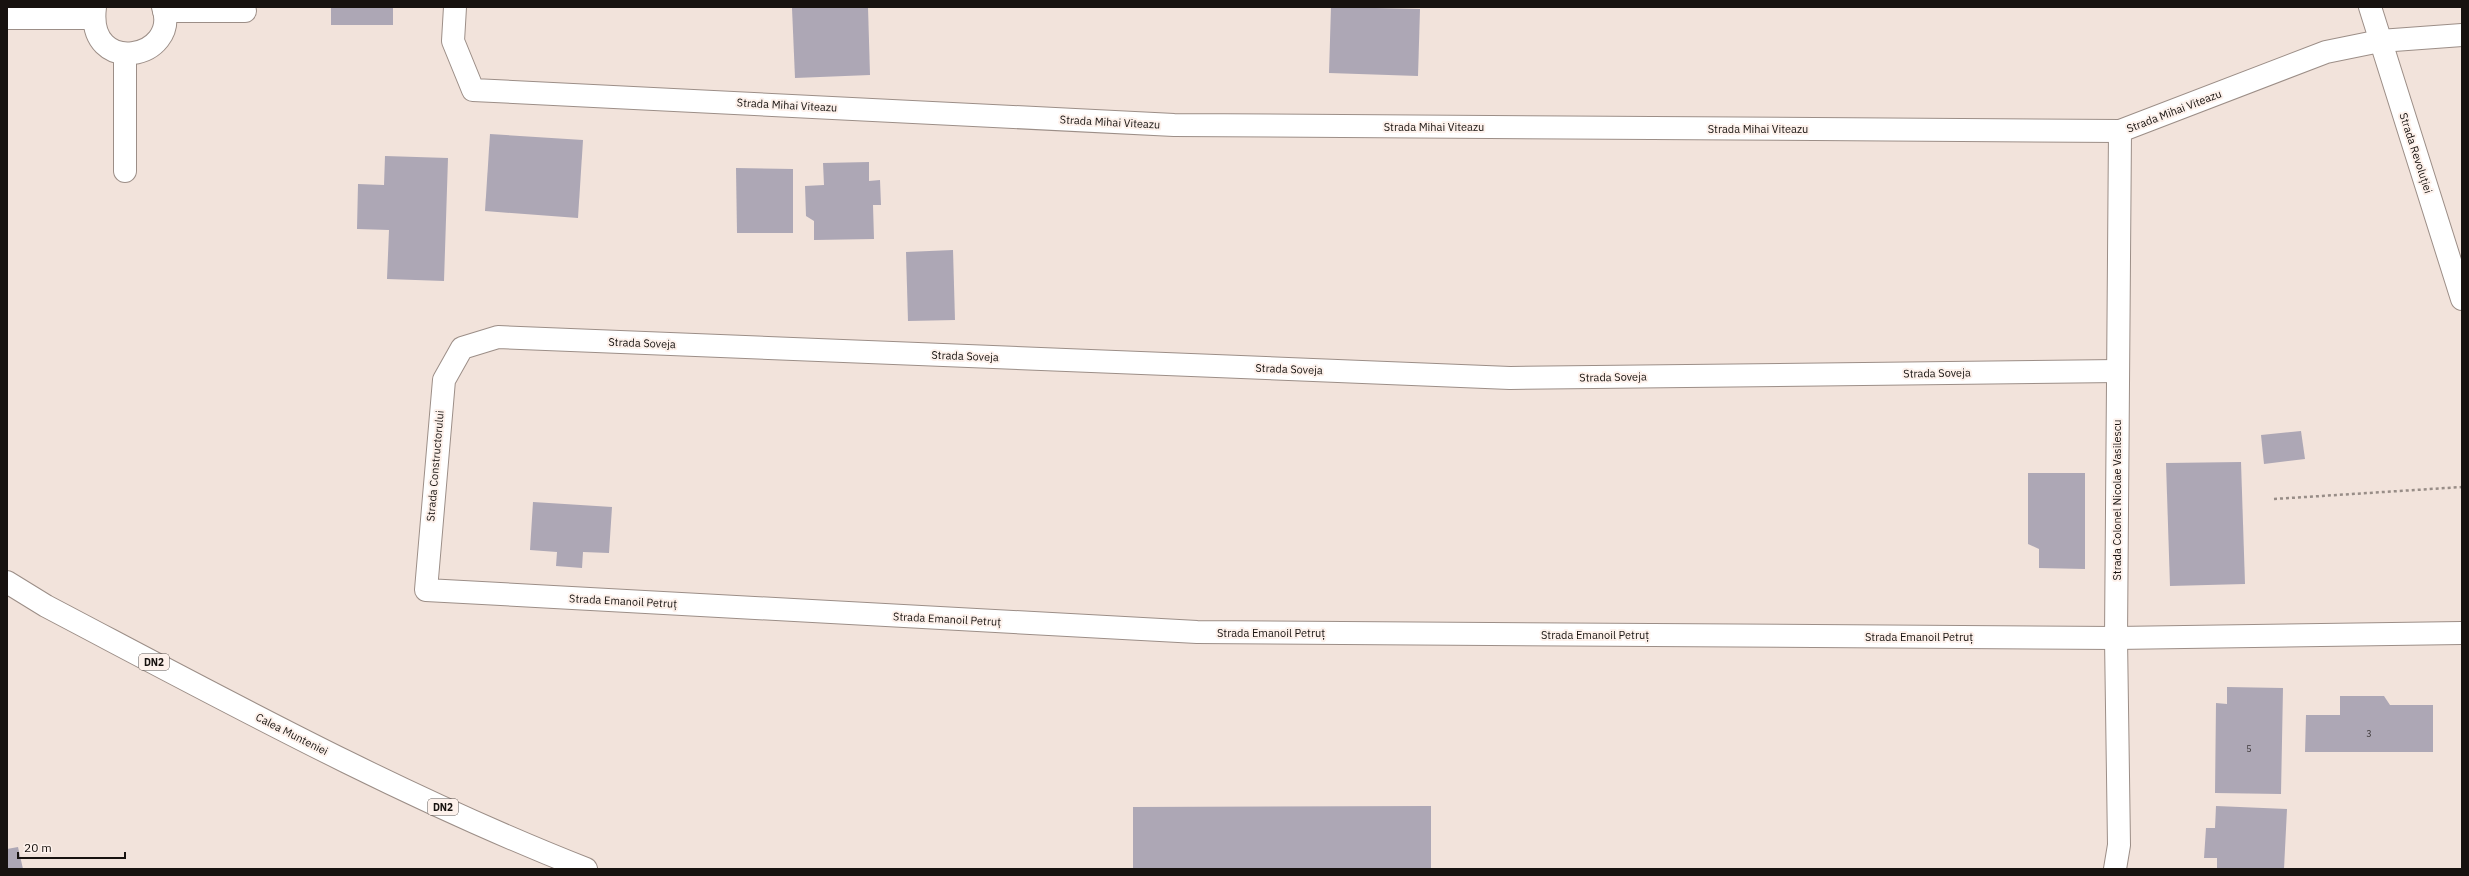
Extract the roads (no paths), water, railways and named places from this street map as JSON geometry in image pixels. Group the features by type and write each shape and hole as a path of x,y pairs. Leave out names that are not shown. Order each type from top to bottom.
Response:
{"street":[{"name":"Strada Mihai Viteazu","path":"455,7 453,41 473,90 1174,125 2120,131 2326,52 2380,41 2462,35"},
{"name":"Strada Revoluției","path":"2370,7 2462,299"},
{"path":"7,18 94,13 99,37 110,49 125,54 140,52 154,44 163,31 164,9 245,11"},
{"path":"125,54 125,171"},
{"name":"Strada Colonel Nicolae Vasilescu","path":"2115,869 2119,845 2116,638 2120,131"},
{"name":"Strada Soveja","path":"462,348 498,337 1510,378 2118,371"},
{"name":"Strada Constructorului","path":"426,590 444,380 462,348"},
{"name":"Calea Munteniei","path":"7,582 46,606 302,740 518,842 586,869"},
{"name":"Strada Emanoil Petruț","path":"426,590 1197,632 2116,638 2462,633"}]}
